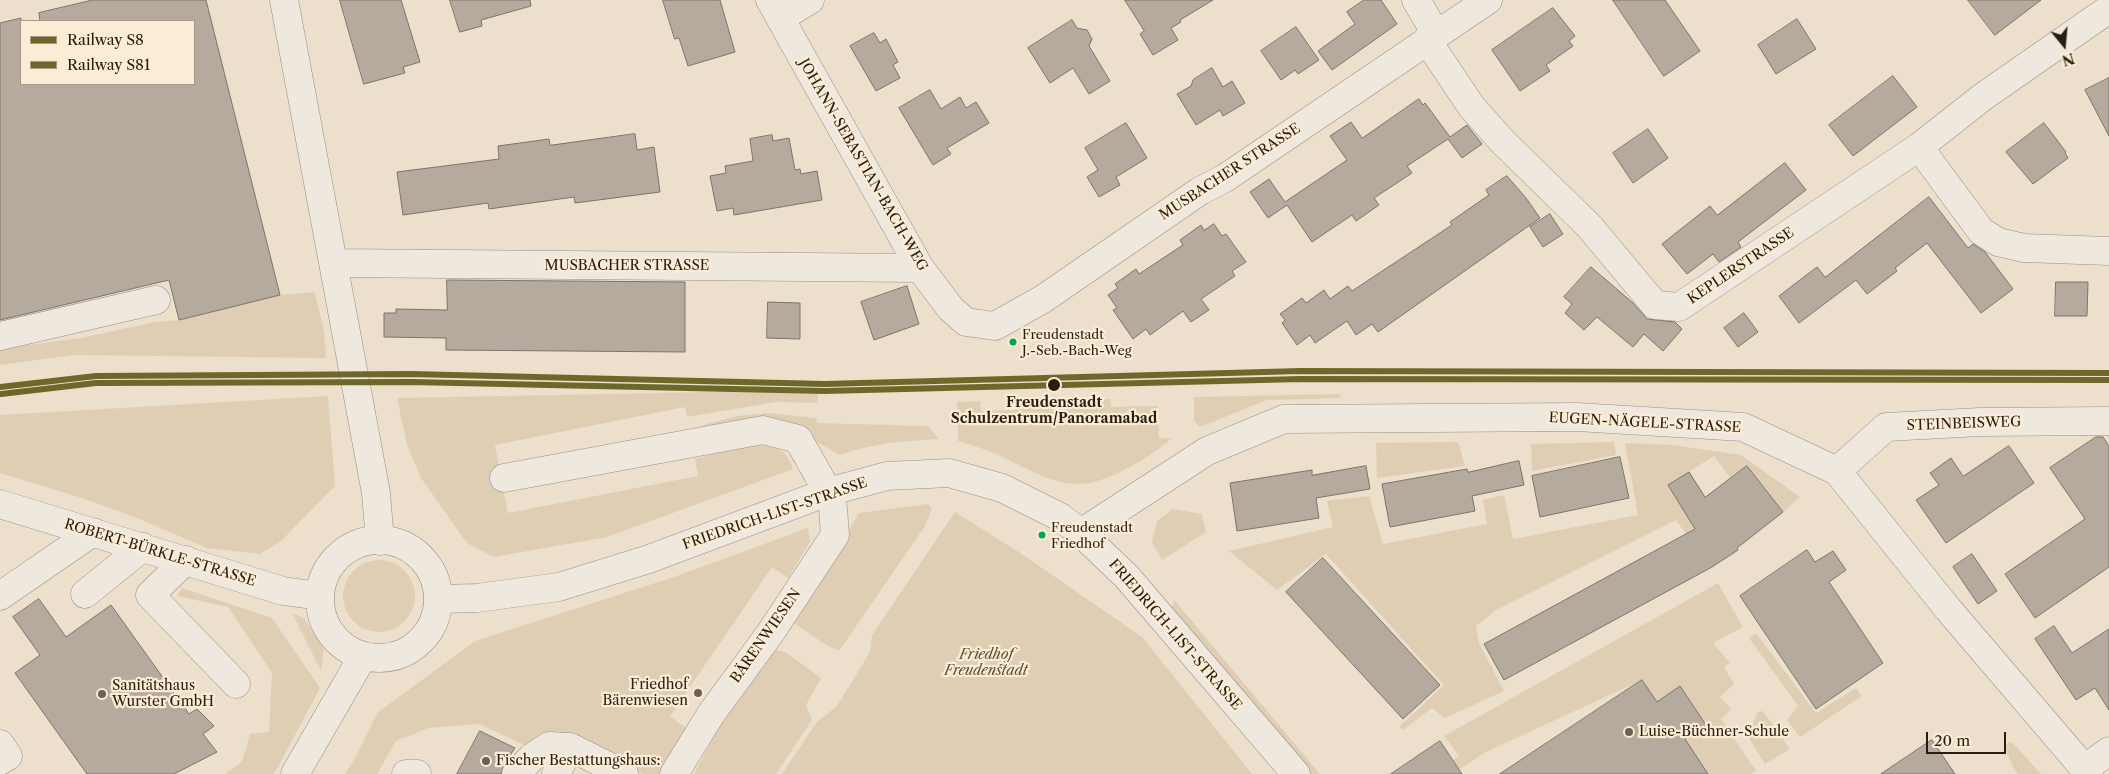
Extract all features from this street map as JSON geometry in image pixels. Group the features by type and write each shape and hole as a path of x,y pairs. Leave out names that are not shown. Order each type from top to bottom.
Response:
{"street":[{"path":"775,9 810,0"},
{"name":"KEPLERSTRASSE","path":"1416,0 1431,37 1471,106 1502,141 1589,226 1655,305 1679,308 1919,147 1984,96 2109,9"},
{"name":"MUSBACHER STRASSE","path":"966,322 995,326 1043,299 1488,0"},
{"path":"2106,0 2109,4"},
{"path":"283,4 376,493 380,541"},
{"name":"JOHANN-SEBASTIAN-BACH-WEG","path":"775,9 920,268 950,309 966,322"},
{"path":"1919,147 1981,231 1998,242 2024,248 2109,251"},
{"name":"MUSBACHER STRASSE","path":"333,263 920,268"},
{"path":"0,336 156,300"},
{"name":"EUGEN-NÄGELE-STRASSE","path":"1081,533 1207,451 1284,419 1577,416 1743,427 1837,471 1935,594 2086,772"},
{"name":"STEINBEISWEG","path":"1837,471 1886,427 1980,422 2109,421"},
{"name":"BÄRENWIESEN","path":"504,478 763,430 798,439 828,492 833,508 835,535 771,632 711,714 674,774"},
{"name":"FRIEDRICH-LIST-STRASSE","path":"438,599 477,598 559,586 649,559 828,492 887,476 950,473 1002,488 1060,517 1081,533 1127,577 1296,774"},
{"name":"ROBERT-BÜRKLE-STRASSE","path":"0,504 283,591 320,596"},
{"path":"0,596 93,532"},
{"path":"370,540 380,541 391,541 409,548 425,562 434,579 438,599 434,619 425,636 409,650 391,657 371,658 353,652 337,642 326,626 320,609 320,590 326,572 337,557 352,546 370,540"},
{"path":"85,594 143,547"},
{"path":"186,560 150,594 236,684"},
{"path":"295,774 363,656"},
{"path":"0,744 8,756 0,761"},
{"path":"516,774 531,758 548,746 570,747 624,774"},
{"path":"556,774 570,747"},
{"path":"2086,772 2109,750"},
{"path":"406,774 417,774"}],"green space":[{"path":"315,292 324,332 326,358 74,355 0,365 0,349 81,338 155,322 179,320 280,295"},
{"path":"817,390 818,403 776,402 687,417 685,407 495,445 508,513 698,476 695,459 752,446 764,446 783,452 793,469 607,537 494,557 467,543 421,478 407,445 397,398"},
{"path":"1341,394 1340,398 1267,400 1200,427 1194,421 1194,397"},
{"path":"328,396 335,486 281,541 260,554 207,548 137,518 82,498 0,473 0,415"},
{"path":"1110,399 1111,407 1158,406 1159,438 1172,438 1129,468 1091,483 1069,483 1048,478 993,453 958,441 957,402 980,401 981,411 1016,410 1016,401"},
{"path":"770,413 816,418 817,423 928,426 939,439 876,445 840,455 785,424 705,428 703,425 737,416"},
{"path":"1458,442 1465,466 1377,478 1376,443"},
{"path":"1614,442 1616,455 1532,471 1531,444"},
{"path":"1625,443 1672,445 1741,455 1800,497 1783,512 1731,479 1714,456 1668,485 1717,563 1686,534 1676,520 1496,610 1476,626 1479,643 1504,691 1445,718 1432,708 1403,730 1399,727 1444,685 1326,554 1277,590 1229,551 1333,527 1327,501 1369,496 1383,544 1487,524 1483,500 1504,495 1513,539 1638,515"},
{"path":"928,504 932,509 925,526 839,651 826,645 794,623 859,513"},
{"path":"1173,509 1202,514 1206,532 1162,560 1152,542 1157,521"},
{"name":"Friedhof Freudenstadt","path":"955,512 1019,552 1142,637 1252,774 782,774 817,722 837,706 870,652 872,635"},
{"path":"808,528 810,542 788,578 772,567 670,716 686,728 664,771 660,774 642,774 566,737 528,747 479,724 428,728 396,741 377,774 345,774 357,755 377,713 475,641 674,577"},
{"path":"379,560 393,563 405,570 412,582 415,596 412,610 405,622 393,629 379,632 365,629 353,622 346,610 343,596 346,582 353,570 365,563"},
{"path":"1718,583 1743,627 1713,643 1730,663 1724,667 1734,684 1720,697 1731,709 1721,719 1756,771 1751,774 1708,774 1685,739 1706,725 1680,686 1657,702 1642,680 1486,752 1452,774 1434,774 1459,756 1444,736"},
{"path":"182,588 272,618 320,688 273,774 225,774 242,762 250,734 269,732 272,673 228,607 177,596"},
{"path":"1175,601 1320,774 1309,774 1171,607"},
{"path":"292,613 304,618 324,649 321,671"},
{"path":"1756,633 1816,713 1856,688 1862,696 1800,737 1787,720 1798,706 1749,638"},
{"path":"777,650 787,653 821,678 806,705 812,720 776,774 694,774 722,721 764,658"},
{"path":"1763,711 1790,749 1765,764 1747,735 1758,712"},
{"path":"2009,742 2013,743 2041,774 2018,774 2012,765 2005,747"}],"building":[{"path":"93,0 206,0 280,295 179,320 169,280 0,320 0,23 21,18 20,85 195,85 195,20 40,20 39,13"},
{"path":"340,0 401,0 420,62 403,67 405,73 364,84"},
{"path":"450,0 530,0 531,6 481,20 482,26 460,32"},
{"path":"663,0 720,0 735,52 688,66 679,38 675,39"},
{"path":"1125,0 1213,0 1180,20 1181,22 1171,28 1178,40 1153,55 1140,34 1144,31"},
{"path":"1364,0 1381,0 1397,24 1332,70 1318,51 1355,24 1347,12"},
{"path":"1613,0 1665,0 1700,51 1664,76"},
{"path":"1968,0 2041,0 1995,35"},
{"path":"1553,8 1575,36 1569,41 1573,46 1546,65 1550,71 1520,91 1492,50"},
{"path":"1797,19 1816,49 1776,74 1758,45"},
{"path":"1072,20 1077,28 1087,30 1092,39 1089,46 1110,81 1089,94 1073,68 1050,83 1028,48"},
{"path":"1296,27 1319,60 1298,74 1295,70 1281,80 1261,51"},
{"path":"874,33 880,43 886,39 898,62 893,65 900,78 876,91 850,46"},
{"path":"1212,68 1223,87 1232,81 1245,103 1223,116 1220,110 1196,125 1177,94 1191,86 1193,80"},
{"path":"1893,76 1917,107 1853,156 1829,125"},
{"path":"2109,78 2109,136 2085,90"},
{"path":"930,90 941,109 960,97 966,108 976,102 989,123 947,148 951,154 933,165 899,108"},
{"path":"1419,99 1423,105 1425,103 1450,137 1467,125 1482,144 1462,158 1448,139 1407,166 1412,173 1374,198 1379,205 1356,221 1352,215 1312,242 1287,205 1268,218 1250,192 1269,179 1285,202 1347,160 1330,136 1351,122 1362,138"},
{"path":"1126,123 1147,158 1116,177 1120,185 1099,197 1087,177 1098,170 1085,148"},
{"path":"2044,123 2066,152 2068,158 2033,184 2006,152"},
{"path":"1648,129 1668,158 1633,183 1613,153"},
{"path":"635,134 637,150 654,147 660,192 575,203 574,197 489,209 488,203 403,215 397,172 499,159 498,146 549,139 550,145"},
{"path":"772,135 773,141 789,138 795,170 800,169 801,174 817,171 822,200 734,215 733,208 717,211 710,176 726,173 725,166 753,161 750,139"},
{"path":"1785,163 1806,190 1738,242 1741,247 1719,262 1713,254 1687,274 1662,244 1710,206 1717,215"},
{"path":"1507,176 1540,218 1378,332 1372,324 1356,335 1347,321 1315,343 1310,335 1297,345 1282,323 1285,320 1280,314 1302,298 1306,303 1324,290 1330,299 1348,286 1352,291 1452,225 1450,222 1489,195 1486,190"},
{"path":"1929,197 1968,248 1973,244 1985,252 2013,289 1981,313 1927,243 1895,268 1897,271 1867,294 1856,280 1799,323 1779,296 1817,267 1825,277"},
{"path":"1550,214 1563,234 1543,247 1530,227"},
{"path":"1214,224 1222,236 1226,234 1246,262 1232,271 1235,276 1201,299 1209,310 1191,322 1183,311 1150,335 1146,329 1133,339 1113,310 1117,308 1108,295 1118,288 1115,284 1136,269 1139,274 1183,245 1180,240 1201,225 1204,230"},
{"path":"1591,267 1633,303 1647,319 1675,322 1682,329 1663,351 1644,334 1633,347 1597,317 1584,330 1565,313 1572,304 1564,297"},
{"path":"447,280 685,282 685,352 446,350 446,338 384,337 384,313 396,313 396,309 447,310"},
{"path":"2056,282 2088,282 2087,316 2055,316"},
{"path":"907,286 919,324 874,340 861,302"},
{"path":"768,302 800,303 800,339 767,338"},
{"path":"1744,313 1758,332 1738,347 1724,328"},
{"path":"2096,437 2103,437 2109,446 2109,567 2035,618 2005,574 2085,519 2050,468"},
{"path":"2009,446 2034,483 1946,543 1916,500 1939,485 1930,473 1951,458 1963,476"},
{"path":"1620,457 1629,498 1540,517 1532,476"},
{"path":"1519,461 1524,485 1472,496 1475,511 1390,527 1382,484 1467,469 1468,472"},
{"path":"1366,466 1370,489 1316,498 1319,518 1237,531 1230,483 1312,470 1312,475"},
{"path":"1747,466 1783,512 1737,548 1738,550 1712,567 1504,680 1484,644 1695,529 1668,485 1689,472 1705,497"},
{"path":"1807,550 1815,562 1833,551 1846,570 1829,582 1883,663 1816,709 1740,596"},
{"path":"1972,554 1997,591 1978,604 1953,567"},
{"path":"1323,558 1440,685 1403,719 1286,592"},
{"name":"Sanitätshaus Wurster GmbH","path":"39,599 66,637 111,605 189,714 197,709 214,726 203,734 217,752 174,774 87,774 15,673 40,655 13,617"},
{"path":"2054,626 2072,653 2109,629 2109,710 2095,688 2076,700 2035,639"},
{"name":"Luise-Büchner-Schule","path":"1642,680 1657,702 1680,686 1706,725 1685,739 1708,774 1500,774"},
{"name":"Fischer Bestattungshaus:","path":"480,731 515,748 504,764 501,774 457,774"},
{"path":"1932,740 1955,774 1881,774"},
{"path":"1440,741 1462,774 1391,774"}],"rail line":[{"name":"S8","path":"0,387 96,376 411,374 825,384 1301,371 2109,373"},
{"name":"S81","path":"1,394 96,383 411,382 825,391 1301,379 2109,380"}],"place":[{"name":"Freudenstadt J.-Seb.-Bach-Weg","path":"1013,342"},
{"name":"Freudenstadt Schulzentrum/Panoramabad","path":"1054,385"},
{"name":"Freudenstadt Friedhof","path":"1042,535"},
{"name":"Friedhof Bärenwiesen","path":"698,693"},
{"name":"Sanitätshaus Wurster GmbH","path":"102,694"},
{"name":"Luise-Büchner-Schule","path":"1629,732"},
{"name":"Fischer Bestattungshaus:","path":"486,761"}]}
